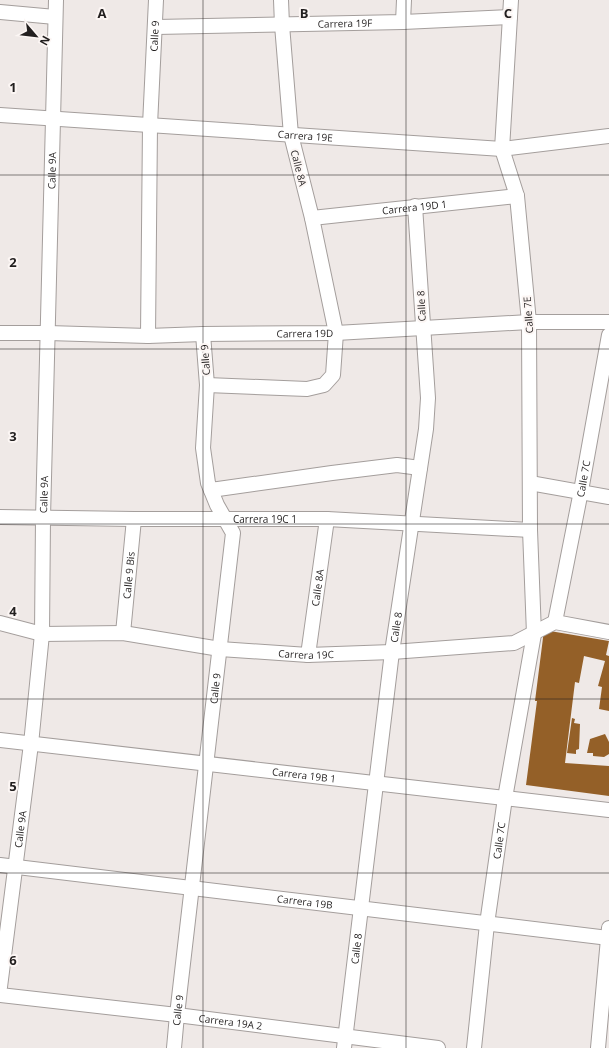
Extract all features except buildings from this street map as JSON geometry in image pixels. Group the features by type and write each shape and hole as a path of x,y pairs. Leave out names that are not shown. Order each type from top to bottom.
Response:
{"street":[{"name":"Calle 9A","path":"0,987 31,744 42,634 43,518 56,0"},
{"name":"Calle 9","path":"148,336 150,126 156,27 156,0"},
{"name":"Calle 8A","path":"207,385 307,389 324,385 333,375 336,333 312,218 291,135 281,0"},
{"path":"403,22 404,0"},
{"name":"Calle 7E","path":"511,0 502,149 517,196 530,322 530,530 534,634"},
{"path":"0,12 55,17"},
{"name":"Carrera 19F","path":"156,27 403,22 510,17"},
{"name":"Carrera 19E","path":"0,115 502,149 609,136"},
{"name":"Carrera 19D 1","path":"312,218 517,196"},
{"name":"Calle 8","path":"344,1042 392,652 426,429 428,398 422,328 415,206"},
{"name":"Carrera 19D","path":"0,333 148,336 336,333 530,322 609,322"},
{"name":"Calle 9","path":"174,1048 233,533 225,520 208,483 203,448 207,385 203,334"},
{"name":"Calle 7C","path":"555,622 581,491 609,335"},
{"path":"211,490 397,465 420,468"},
{"path":"530,483 609,497"},
{"name":"Carrera 19C 1","path":"0,516 43,518 327,520 530,530"},
{"name":"Calle 9 Bis","path":"123,633 134,519"},
{"name":"Calle 8A","path":"308,655 327,520"},
{"path":"555,622 609,632"},
{"name":"Carrera 19C","path":"0,623 42,634 123,633 220,649 308,655 392,652 514,643 555,622"},
{"name":"Calle 7C","path":"474,1048 487,924 505,798 534,634"},
{"name":"Carrera 19B 1","path":"0,740 609,810"},
{"name":"Carrera 19B","path":"0,865 487,924 608,935"},
{"path":"598,1048 608,935"},
{"name":"Carrera 19A 2","path":"0,995 177,1015 344,1042 438,1048"}]}
